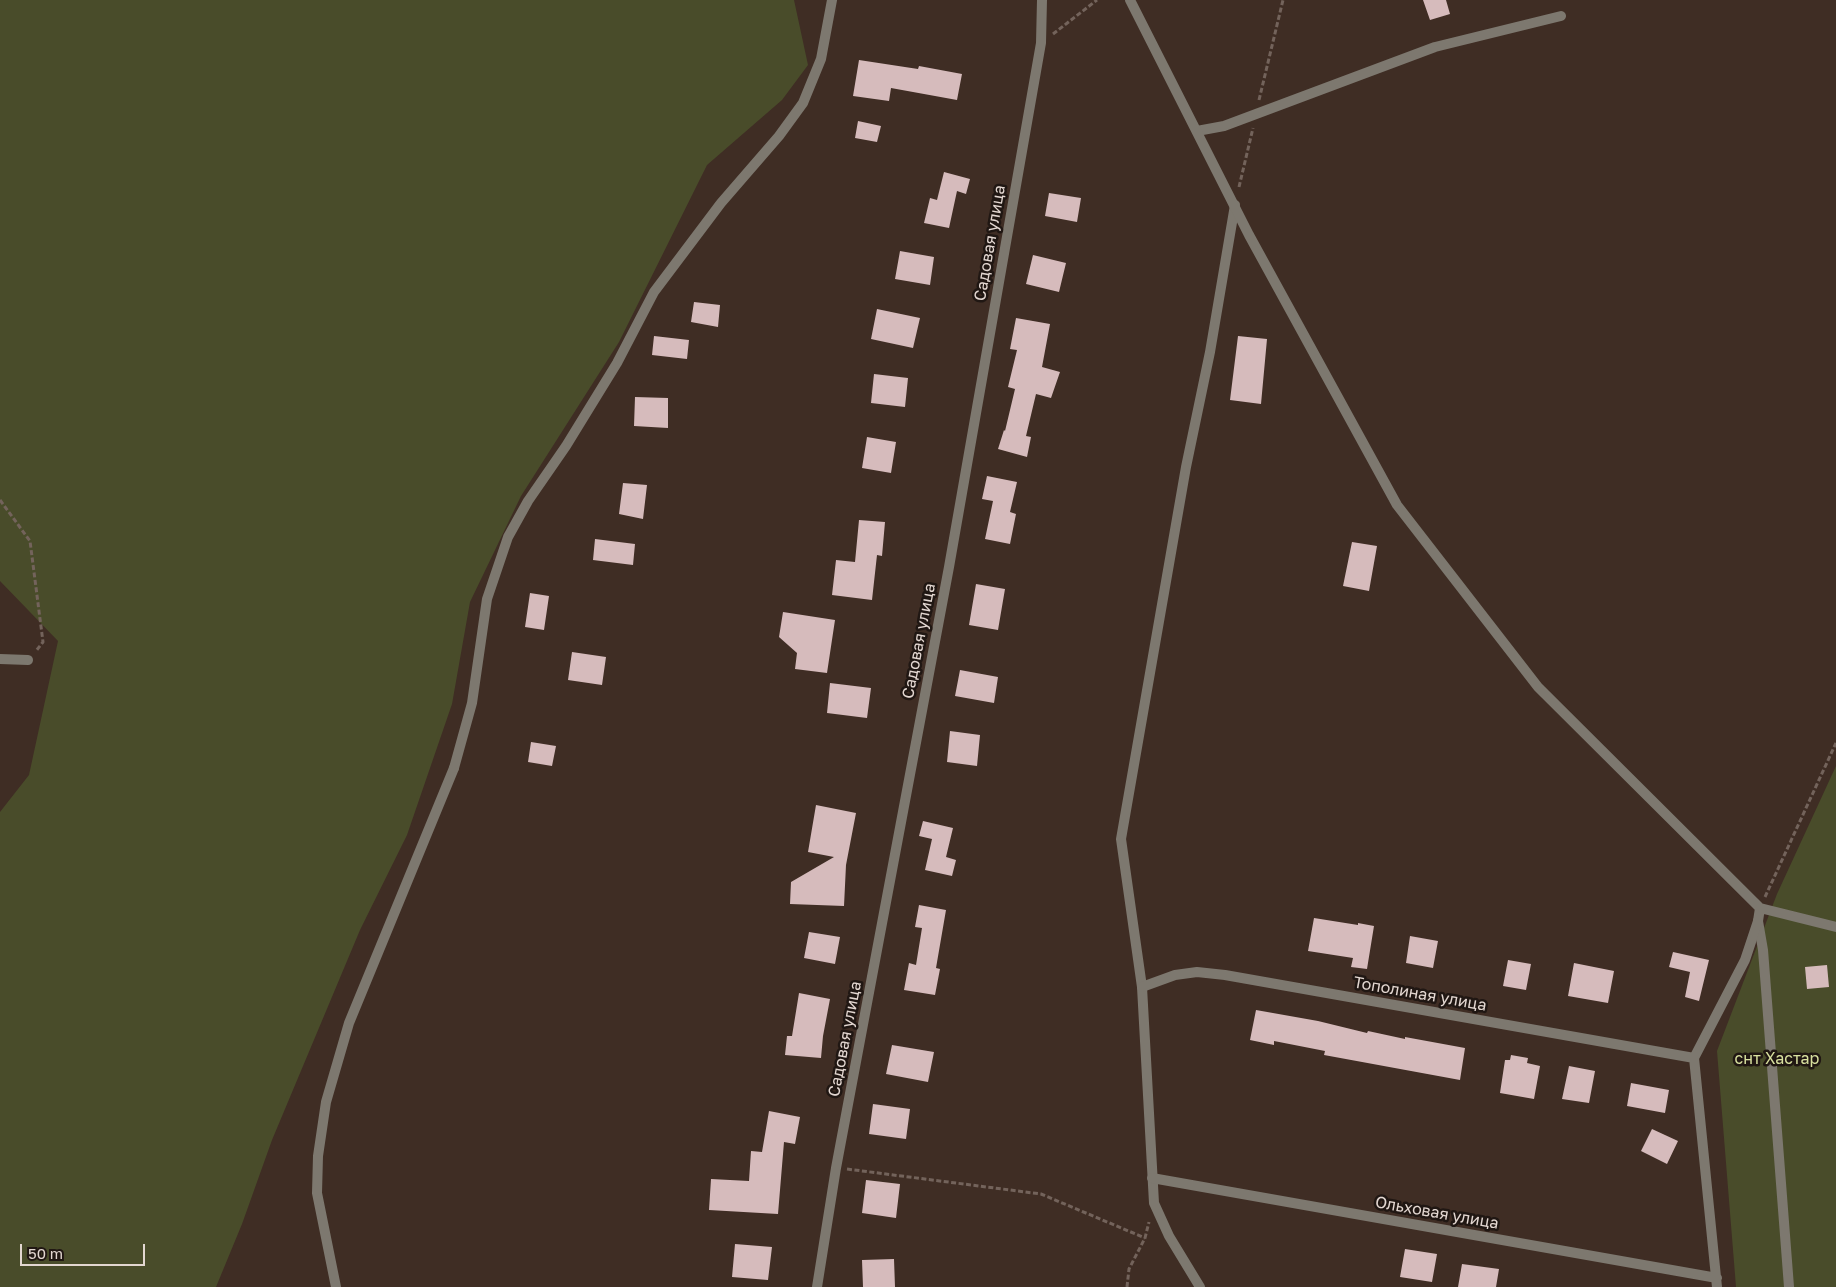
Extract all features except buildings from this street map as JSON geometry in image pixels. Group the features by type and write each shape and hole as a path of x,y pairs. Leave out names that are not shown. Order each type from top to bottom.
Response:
{"street":[{"path":"336,1287 317,1192 318,1156 326,1102 350,1023 454,768 472,703 487,599 508,537 528,501 566,446 617,363 654,292 721,202 779,136 802,103 821,59 832,0"},
{"name":"Садовая улица","path":"816,1287 836,1168 947,577 1041,43 1042,0"},
{"path":"1130,0 1249,235 1397,505 1538,687 1760,908 1836,928"},
{"path":"1197,131 1224,126 1435,47 1561,16"},
{"path":"1200,1287 1169,1236 1154,1203 1142,987 1121,839 1186,467 1210,352 1235,205"},
{"path":"0,659 28,660"},
{"path":"1717,1283 1694,1058 1745,960 1758,921 1760,908"},
{"path":"1758,921 1763,950 1788,1287"},
{"name":"Тополиная улица","path":"1142,987 1174,975 1197,972 1225,975 1694,1058"},
{"name":"Ольховая улица","path":"1152,1178 1717,1283"}],"path":[{"path":"1041,43 1097,0"},
{"path":"0,500 30,541 43,642 28,660"},
{"path":"1760,908 1836,743"},
{"path":"836,1168 1041,1194 1144,1238"},
{"path":"1127,1287 1129,1270 1144,1238 1154,1203"}],"green space":[{"path":"0,0 794,0 808,65 782,100 707,165 619,342 521,496 470,602 452,704 407,835 360,930 272,1140 242,1224 216,1287 0,1287 0,812 29,775 58,641 0,581"},
{"name":"снт Хастар","path":"1836,766 1836,1287 1736,1287 1717,1051 1777,894"}]}
